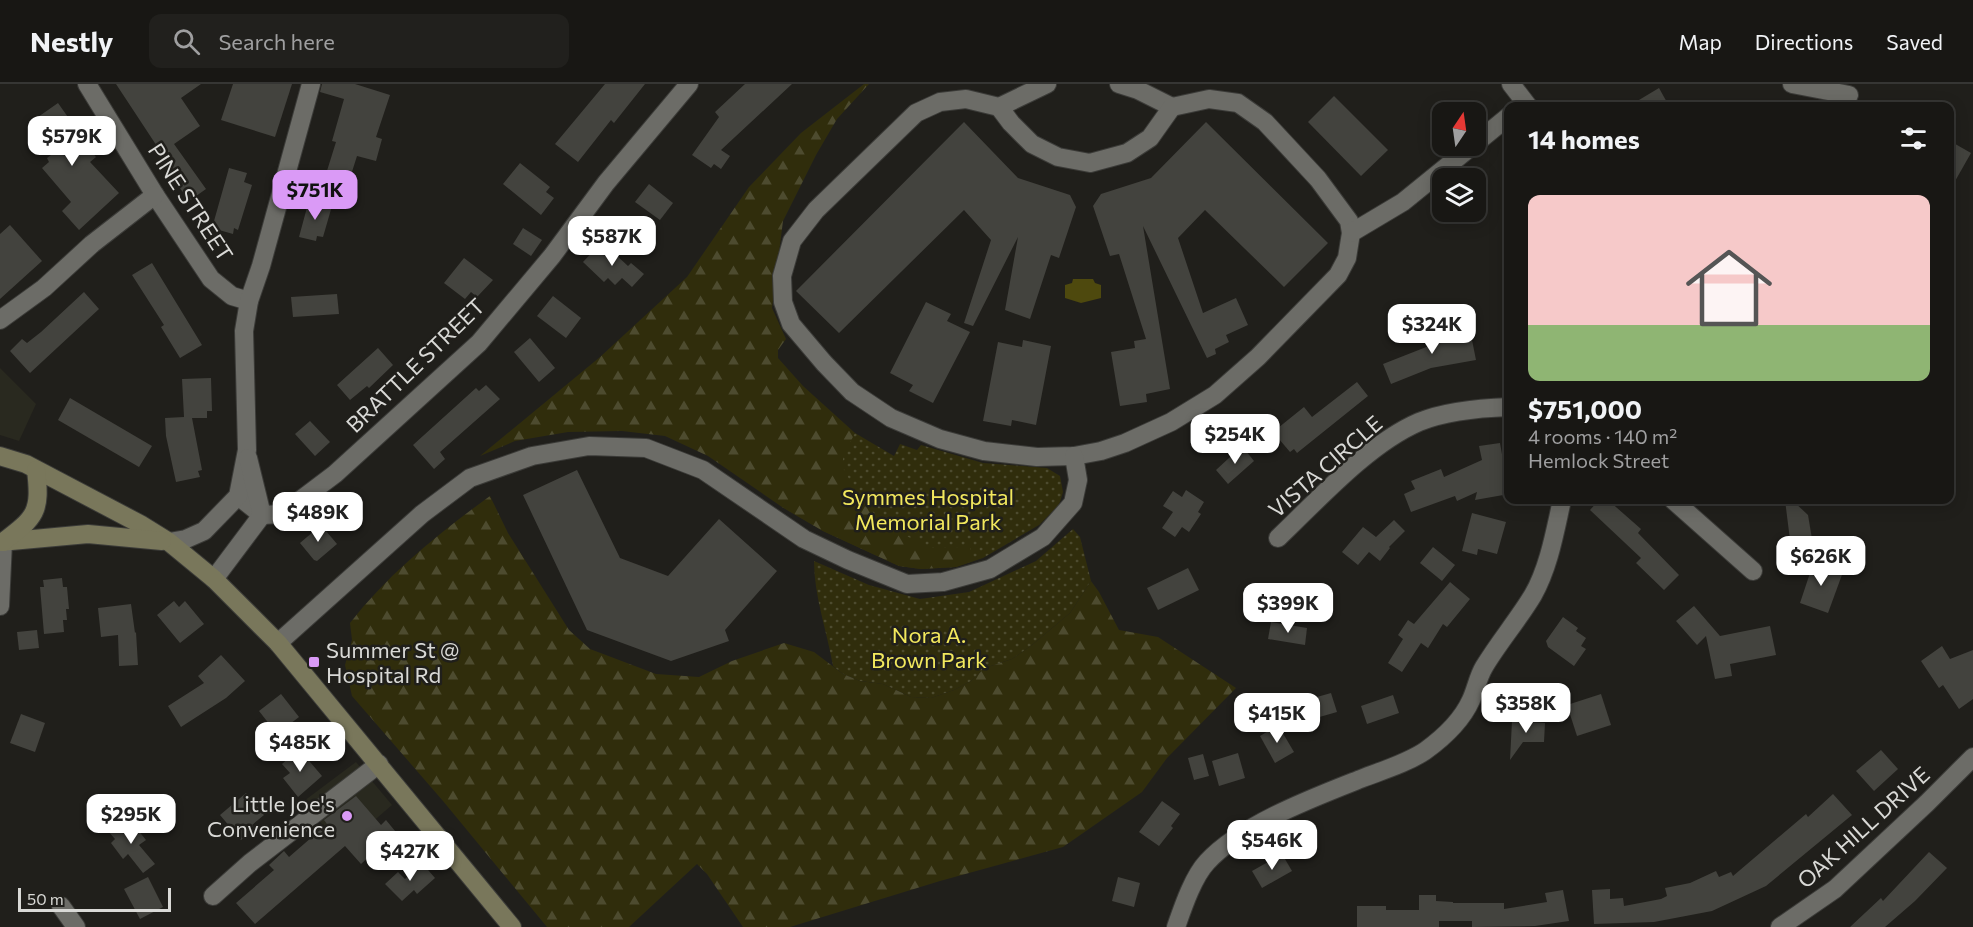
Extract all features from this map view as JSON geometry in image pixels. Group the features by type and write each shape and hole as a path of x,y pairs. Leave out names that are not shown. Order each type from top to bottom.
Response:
{"main road":[{"path":"0,456 36,470 140,524 169,542 214,579 278,643 512,927"},
{"path":"2,542 33,515 39,494 36,470"},
{"path":"2,542 88,534 169,542"}],"street":[{"name":"PINE STREET","path":"87,84 155,195 211,279 232,296 249,301"},
{"path":"214,579 262,515 247,450 244,331 249,301 261,266 311,84"},
{"name":"BRATTLE STREET","path":"262,515 282,514 335,474 479,343 552,256 606,183 689,84"},
{"path":"1047,84 999,106 966,99 940,102 916,113 816,210 792,241 782,276 783,302 791,324 852,392 891,418 940,439 984,451 1037,456 1074,456 1101,451 1125,443 1171,422 1215,395 1258,357 1338,274 1347,258 1351,233 1349,221 1318,179 1265,122 1238,104 1209,99 1172,107 1138,90 1119,84"},
{"path":"1511,84 1523,102"},
{"path":"1792,84 1850,95"},
{"path":"999,106 1011,123 1032,144 1058,157 1090,163 1127,153 1150,138 1172,107"},
{"path":"1486,135 1504,120"},
{"path":"1351,233 1403,202 1460,156"},
{"path":"0,320 44,288 92,244 155,195"},
{"name":"VISTA CIRCLE","path":"1278,538 1356,465 1385,441 1405,429 1448,414 1504,408"},
{"path":"278,643 422,514 470,478 532,456 589,446 646,448 703,470 804,539 907,584 943,582 990,569 1043,537 1072,503 1078,480 1074,456"},
{"path":"169,542 186,539 204,531 238,496 247,450"},
{"path":"238,496 262,515"},
{"path":"1176,927 1184,903 1206,863 1222,848 1302,802 1407,761 1444,736 1459,720 1472,698 1485,665 1533,594 1546,562 1561,504"},
{"path":"1678,504 1753,571"},
{"path":"0,606 2,542"},
{"name":"OAK HILL DRIVE","path":"1780,927 1835,889 1973,757"},
{"path":"213,896 250,863 379,764"},
{"path":"61,906 76,927"}],"shaded area":[{"path":"1073,279 1093,279 1095,283 1101,285 1101,298 1081,303 1065,298 1065,285 1072,283"},
{"path":"0,368 36,404 19,441 0,435"},
{"path":"356,762 392,805 341,849 304,801"}],"green space":[{"path":"864,84 869,84 837,119 783,221 772,308 786,339 778,350 778,358 803,386 855,433 844,454 842,465 854,489 877,517 900,533 932,548 970,547 973,561 956,567 921,569 899,566 823,531 782,507 708,456 665,436 622,431 568,432 515,441 480,456 600,357 687,277 749,187 801,133"},
{"name":"Symmes Hospital Memorial Park","path":"855,433 894,456 900,444 917,450 921,445 983,463 1047,468 1060,476 1063,492 1059,505 1039,525 983,558 956,567 921,569 899,566 823,531 782,507 834,451"},
{"path":"490,496 508,533 569,630 590,649 656,674 699,677 732,661 784,643 814,652 843,674 860,681 883,684 911,697 931,698 954,690 971,681 985,668 1012,659 1032,645 1070,613 1091,581 1119,630 1158,637 1236,688 1167,758 1142,792 1063,847 940,881 790,927 743,927 707,874 697,864 629,927 547,927 443,801 352,696 345,665 352,640 350,623 365,605 416,555"},
{"name":"Nora A. Brown Park","path":"1073,529 1080,537 1091,581 1070,613 1012,659 985,668 971,681 931,698 911,697 883,684 860,681 843,674 833,666 818,600 814,561 869,585 920,599 969,592 1036,561"}],"building":[{"path":"116,84 201,84 181,98 200,126 174,144 206,189 189,201 175,181 177,180 168,168 170,166"},
{"path":"233,84 292,84 275,137 221,120"},
{"path":"322,84 355,84 390,95 376,137 382,139 376,161 357,156 344,197 321,190 336,142 332,141 344,99 320,92"},
{"path":"605,84 645,84 614,123 611,120 578,162 555,144"},
{"path":"745,84 792,84 721,150 730,156 721,169 714,164 711,168 692,155 719,117 715,112"},
{"path":"1659,88 1667,102 1636,102"},
{"path":"1334,96 1388,150 1361,176 1308,122"},
{"path":"58,103 70,120 67,122 96,157 90,162 119,193 79,230 62,211 71,202 42,168 49,162 47,158 51,155 28,124"},
{"path":"964,122 1018,178 1070,195 1076,207 1059,258 1051,255 1030,319 1005,310 1018,237 973,326 964,323 991,240 964,210 839,333 796,291"},
{"path":"1206,122 1328,243 1284,287 1205,210 1178,238 1203,313 1236,298 1248,325 1226,335 1229,342 1215,349 1216,354 1207,358 1143,226 1170,389 1146,394 1147,402 1120,406 1111,352 1135,348 1134,341 1146,339 1119,254 1110,256 1093,206 1101,194 1151,178"},
{"path":"1954,143 1971,153 1954,183"},
{"path":"520,163 550,187 546,192 554,198 541,215 503,184"},
{"path":"229,168 247,173 244,182 252,185 238,230 234,228 233,234 212,228"},
{"path":"649,184 673,203 660,220 635,202"},
{"path":"309,200 332,206 323,237 317,236 316,241 299,237"},
{"path":"10,225 42,261 0,299 0,234"},
{"path":"523,228 542,240 531,256 513,244"},
{"path":"602,242 628,266 631,263 644,274 632,287 622,278 615,285 608,278 604,282 583,262"},
{"path":"464,258 493,280 477,297 471,292 465,299 444,283"},
{"path":"152,263 202,345 180,358 161,327 164,325 132,275"},
{"path":"84,292 99,309 30,373 10,351 22,339 27,343 41,332"},
{"path":"337,294 339,314 293,317 291,297"},
{"path":"553,296 581,318 566,338 537,316"},
{"path":"926,302 951,314 947,321 970,332 933,403 909,391 913,385 890,373"},
{"path":"1453,319 1457,343 1472,340 1476,360 1431,368 1391,384 1383,364 1439,342 1436,322"},
{"path":"530,338 555,368 539,382 514,352"},
{"path":"1023,340 1051,346 1036,425 1012,420 1011,426 983,421 998,342 1022,347"},
{"path":"378,348 393,365 369,388 367,386 350,400 337,385"},
{"path":"211,378 212,411 207,411 207,418 192,418 202,470 198,471 200,477 176,482 166,436 165,418 184,417 182,379"},
{"path":"1357,382 1368,396 1297,453 1294,449 1290,452 1273,432 1304,407 1312,417"},
{"path":"486,385 500,399 440,452 445,459 434,469 413,445 476,388 479,391"},
{"path":"70,398 152,446 139,467 58,420"},
{"path":"310,421 330,442 315,456 295,434"},
{"path":"1500,443 1504,466 1504,495 1475,500 1477,492 1457,501 1455,496 1411,512 1404,494 1415,489 1411,481 1441,469 1444,477 1482,460 1479,446"},
{"path":"1242,446 1254,461 1228,484 1216,470"},
{"path":"577,470 620,558 668,576 719,519 777,571 725,630 729,641 671,661 587,630 523,495"},
{"path":"1186,490 1204,502 1198,512 1201,514 1189,532 1182,527 1175,537 1162,528 1173,512 1163,506 1173,491 1182,497"},
{"path":"1595,504 1613,504 1641,529 1638,533 1679,575 1664,590 1636,563 1641,558 1590,510"},
{"path":"1786,504 1796,504 1808,515 1813,545 1791,548"},
{"path":"1472,513 1506,522 1497,554 1478,549 1477,555 1462,551"},
{"path":"1394,520 1405,531 1389,547 1380,561 1369,552 1358,565 1342,552 1363,527 1376,537"},
{"path":"321,525 337,544 317,561 300,543"},
{"path":"1433,547 1455,565 1442,581 1420,563"},
{"path":"1814,561 1843,572 1828,613 1800,603"},
{"path":"1188,568 1199,590 1158,610 1147,588"},
{"path":"62,578 63,587 67,587 69,609 66,609 67,620 63,620 64,632 44,634 40,587 44,587 43,580"},
{"path":"1450,582 1470,599 1447,627 1443,624 1428,648 1421,643 1402,672 1388,663 1403,639 1398,635 1408,620 1414,624"},
{"path":"174,601 179,607 185,601 204,624 180,643 157,615"},
{"path":"131,604 138,665 119,666 118,635 101,637 98,608"},
{"path":"1694,606 1720,636 1770,626 1776,655 1730,664 1732,676 1715,679 1706,636 1697,645 1676,621"},
{"path":"1563,617 1578,628 1576,631 1586,638 1581,646 1586,649 1574,666 1548,647 1546,641"},
{"path":"1271,622 1307,628 1305,645 1268,639"},
{"path":"37,630 39,648 19,650 17,632"},
{"path":"1942,646 1950,659 1973,650 1973,699 1959,709 1943,685 1939,688 1921,661"},
{"path":"221,655 245,681 226,698 181,727 168,706 204,683 198,676"},
{"path":"1331,693 1337,712 1302,722 1296,703"},
{"path":"281,694 299,717 277,734 259,711"},
{"path":"1601,694 1611,725 1577,736 1567,705"},
{"path":"1393,695 1399,713 1367,724 1361,706"},
{"path":"21,714 45,723 35,752 10,743"},
{"path":"1512,721 1545,723 1544,742 1523,742 1510,760"},
{"path":"1278,725 1294,752 1275,763 1260,736"},
{"path":"299,749 322,776 298,797 283,778 290,773 282,764"},
{"path":"1881,750 1898,769 1874,791 1856,771"},
{"path":"1238,753 1245,778 1219,786 1212,761"},
{"path":"1203,754 1209,776 1194,780 1188,758"},
{"path":"246,793 264,815 252,825 255,829 241,840 220,815"},
{"path":"1833,794 1852,815 1766,886 1712,911 1654,922 1594,924 1592,890 1610,889 1610,899 1623,898 1624,906 1661,899 1667,896 1665,888 1690,883 1716,871 1719,877 1731,872 1733,876 1806,814 1808,817"},
{"path":"356,796 381,825 386,820 400,837 378,857 374,852 361,864 345,846 255,924 236,903 274,870 269,865 284,851 289,857 327,824 324,820"},
{"path":"1162,801 1180,814 1171,826 1173,828 1159,846 1139,832"},
{"path":"120,821 127,830 134,825 146,840 139,845 155,864 143,873 128,854 123,859 111,843 115,839 108,831"},
{"path":"1929,852 1947,868 1915,901 1885,927 1850,927 1881,898 1883,901"},
{"path":"1282,854 1292,871 1262,888 1252,871"},
{"path":"422,863 435,878 417,894 414,890 402,901 385,884 398,872 405,879"},
{"path":"148,877 163,907 140,919 124,889"},
{"path":"1118,877 1140,883 1134,907 1112,901"},
{"path":"1563,890 1569,921 1535,926 1472,927 1472,921 1439,921 1439,927 1357,927 1357,906 1386,906 1386,910 1419,910 1419,895 1436,895 1436,901 1453,903 1504,903 1504,909 1547,902 1545,893"}],"place":[{"name":"Summer St @ Hospital Rd","path":"314,662"},
{"name":"Little Joe's Convenience","path":"347,816"}]}
